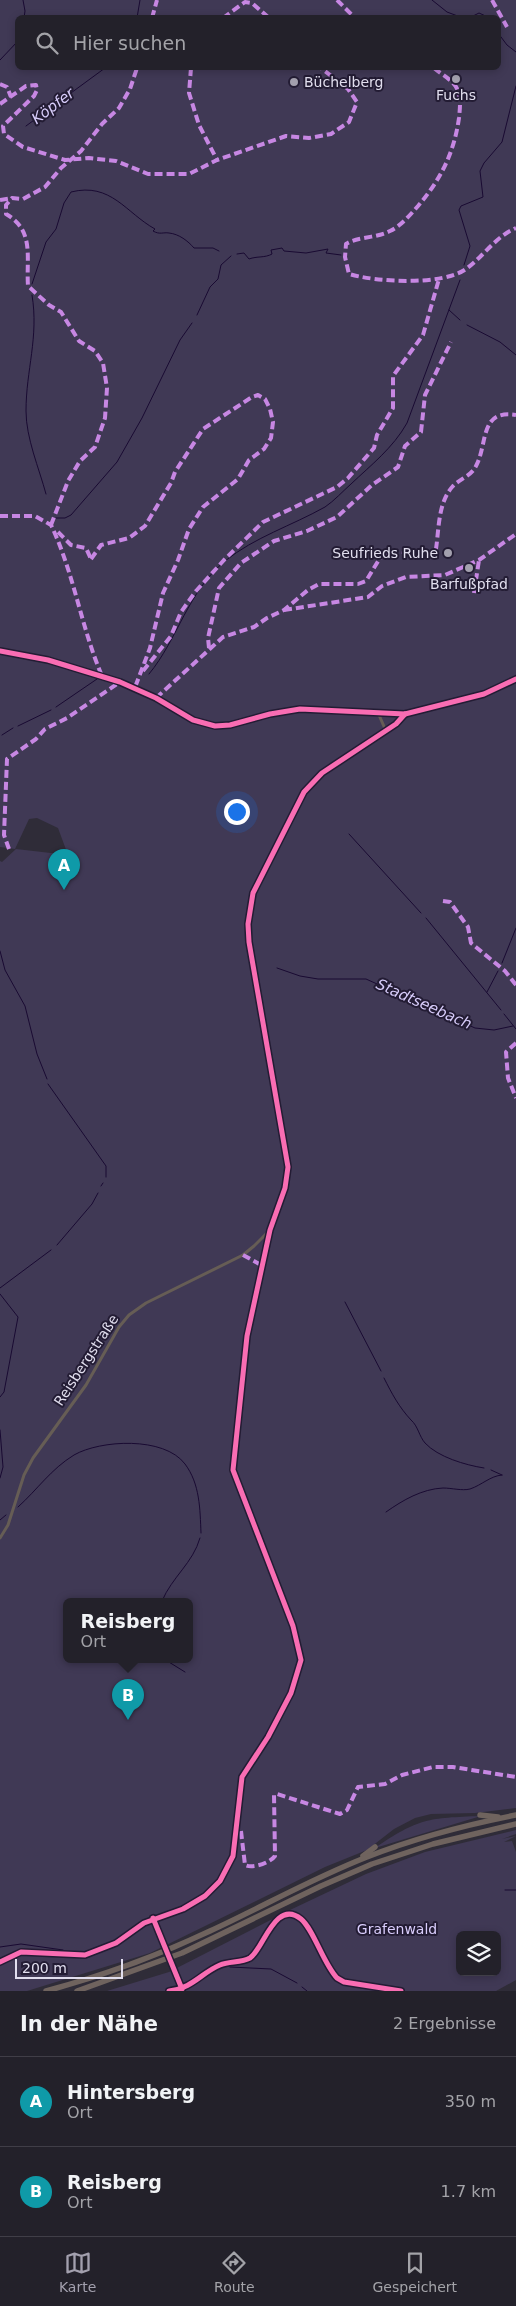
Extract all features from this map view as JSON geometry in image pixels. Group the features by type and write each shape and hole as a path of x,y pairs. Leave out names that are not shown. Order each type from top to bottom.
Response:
{"highway":[{"path":"480,1815 502,1817"},
{"path":"46,1991 118,1969 166,1950 357,1861 431,1835 516,1815"},
{"path":"77,1991 182,1953 321,1886 372,1864 439,1842 516,1824"},
{"path":"357,1861 375,1847"}],"street":[{"path":"0,650 48,660 120,682 156,698 193,720 215,726 230,725 296,710 327,709 380,715 405,714 484,694 516,679"},
{"path":"380,715 386,730 405,714"},
{"name":"Reisbergstraße","path":"0,1538 8,1525 24,1475 33,1458 86,1385 119,1327 129,1315 146,1303 243,1255 270,1230 285,1188 288,1167 249,942 248,924 253,893 304,792 322,773 386,730"}],"green space":[{"path":"0,0 516,0 516,1808 475,1813 431,1814 415,1818 394,1829 367,1850 325,1867 150,1953 27,1991 0,1991 0,861 2,862 16,849 68,855 58,828 37,818 29,819 15,849 0,847"},
{"path":"481,1816 375,1848 414,1825 436,1819"},
{"name":"Grafenwald","path":"516,1830 516,1834 502,1839 516,1836 504,1842 512,1841 516,1852 516,1980 496,1991 107,1991 169,1972 290,1910 366,1874 425,1852"}],"waterway":[{"path":"23,0 24,15"},
{"name":"Köpfer","path":"138,15 140,0"},
{"path":"432,0 447,12 455,15"},
{"path":"475,15 479,13 483,15"},
{"path":"501,37 516,52"},
{"path":"0,60 15,44"},
{"name":"Köpfer","path":"26,126 102,70"},
{"path":"464,265 470,246 459,210 461,206 483,197 480,171 484,163 502,142 516,86"},
{"path":"32,284 46,242 56,229 64,203 71,192 85,190 97,191 108,195 155,229 153,231 176,235 186,240 194,248 213,248 219,251"},
{"path":"237,254 244,253 249,259 269,255 272,254 271,250 282,248 284,251 306,253 328,249 326,253 341,255"},
{"path":"197,315 210,287 218,279 221,265 231,256"},
{"path":"149,674 168,646 192,601 212,573 248,545 328,505 374,463 395,440 407,423 460,280"},
{"path":"32,295 34,325 26,411 30,442 46,494"},
{"path":"449,310 460,320"},
{"path":"56,518 65,518 71,515 117,462 142,418 180,340 192,323"},
{"path":"467,325 500,342 516,355"},
{"path":"56,707 97,679"},
{"path":"18,726 51,710"},
{"path":"2,735 13,728"},
{"name":"Stadtseebach","path":"349,834 421,913"},
{"name":"Stadtseebach","path":"426,918 501,1010"},
{"path":"502,963 516,928"},
{"path":"0,951 5,970 25,1006 37,1054 47,1079"},
{"name":"Stadtseebach","path":"277,968 300,976 318,979 366,979 475,1028 494,1030 513,1026"},
{"path":"487,992 498,971"},
{"name":"Stadtseebach","path":"504,1014 516,1029"},
{"path":"48,1084 106,1166 106,1177"},
{"path":"57,1245 92,1204 98,1193"},
{"path":"0,1288 51,1250"},
{"path":"0,1294 18,1317 4,1392 0,1397"},
{"path":"345,1302 381,1371"},
{"path":"384,1378 399,1405 430,1448 452,1460 484,1468"},
{"path":"0,1430 3,1467 0,1478"},
{"path":"18,1507 51,1473 74,1455 99,1446 131,1443 148,1445 175,1455 185,1464 190,1472 198,1497 201,1533"},
{"path":"491,1470 502,1475"},
{"path":"386,1512 406,1499 428,1490 443,1488 470,1489 502,1475"},
{"path":"0,1520 6,1515"},
{"path":"163,1598 193,1555 200,1538"},
{"path":"170,1663 185,1672"},
{"path":"505,1890 516,1890"},
{"path":"0,1947 21,1944 63,1950"},
{"path":"230,1967 271,1969 297,1983"},
{"path":"302,1987 307,1991"}],"marked path":[{"path":"153,15 157,0"},
{"path":"337,0 352,15"},
{"path":"492,0 500,15"},
{"path":"227,15 245,2 252,3 266,15"},
{"path":"501,16 507,27"},
{"path":"51,525 68,481 80,461 95,447 105,418 107,388 103,363 95,351 79,341 61,312 49,305 28,286 28,255 25,237 21,228 6,214 6,205 12,198 23,199 45,187 61,168 81,151 102,124 119,108 130,89 136,70"},
{"path":"191,70 189,93 199,125 217,160"},
{"path":"0,104 26,86 36,85 37,90 34,96 3,126 4,134 23,147 65,160 89,158 116,161 148,174 189,174 217,160 286,136 309,138 331,134 349,122 357,102 348,89 324,70"},
{"path":"437,70 454,84 460,98 457,131 450,154 440,176 409,217 394,229 385,233 346,244 345,257 349,274 375,279 409,281 441,278 466,269 502,236 516,228"},
{"path":"0,84 7,87 11,97"},
{"path":"0,200 12,198"},
{"path":"143,671 171,636 181,612 196,591 224,560 263,522 337,487 348,478 374,448 377,435 393,408 393,376 423,335 439,279"},
{"path":"209,648 208,638 219,588 241,563 274,541 307,531 337,517 372,485 398,467 405,446 421,432 425,395 451,342"},
{"path":"91,559 101,545 129,538 145,526 171,483 175,472 203,429 252,397 258,395 265,399 273,422 271,438 264,449 249,460 238,479 203,507 189,529 163,593 150,648 134,690"},
{"path":"156,698 223,637 254,627 284,610 308,590 319,584 358,584 366,581 380,558 388,552 395,551 428,555 436,549 440,516 448,492 474,469 480,457 490,423 496,417 516,415"},
{"path":"0,516 35,516 51,525 66,562 88,638 102,676"},
{"path":"58,532 71,545 86,548 91,559"},
{"path":"284,610 368,597 382,586 406,577 445,575 479,560 516,534"},
{"path":"474,593 479,560"},
{"path":"9,849 4,835 7,759 36,739 45,729 67,718 120,682"},
{"path":"443,901 450,902 468,927 471,943 505,971 516,985"},
{"path":"516,1043 506,1052 508,1078 516,1098"},
{"path":"243,1255 263,1266"},
{"path":"241,1831 245,1865 256,1866 273,1859 275,1856 274,1795 277,1794 340,1814 347,1810 358,1787 385,1784 402,1775 433,1767 453,1767 516,1777"}],"cycle path":[{"path":"0,651 48,660 120,682 156,698 193,720 215,726 230,725 270,714 300,709 405,714 484,694 516,679"},
{"path":"0,1962 21,1952 85,1955 116,1943 144,1923 183,1909 205,1896 220,1881 233,1856 242,1777 268,1737 291,1693 301,1660 293,1626 233,1470 247,1336 270,1230 285,1188 288,1167 249,942 248,924 253,893 304,792 322,773 396,724 405,714"},
{"path":"169,1991 191,1984 220,1965 250,1958 277,1920 284,1915 292,1914 306,1924 327,1964 337,1978 344,1982 401,1991"},
{"path":"153,1918 182,1989"}],"place":[{"name":"Fuchs","path":"456,79"},
{"name":"Büchelberg","path":"294,82"},
{"name":"Seufrieds Ruhe","path":"448,553"},
{"name":"Barfußpfad","path":"469,568"},
{"name":"Hintersberg","path":"64,890"},
{"name":"Reisberg","path":"128,1720"}]}
